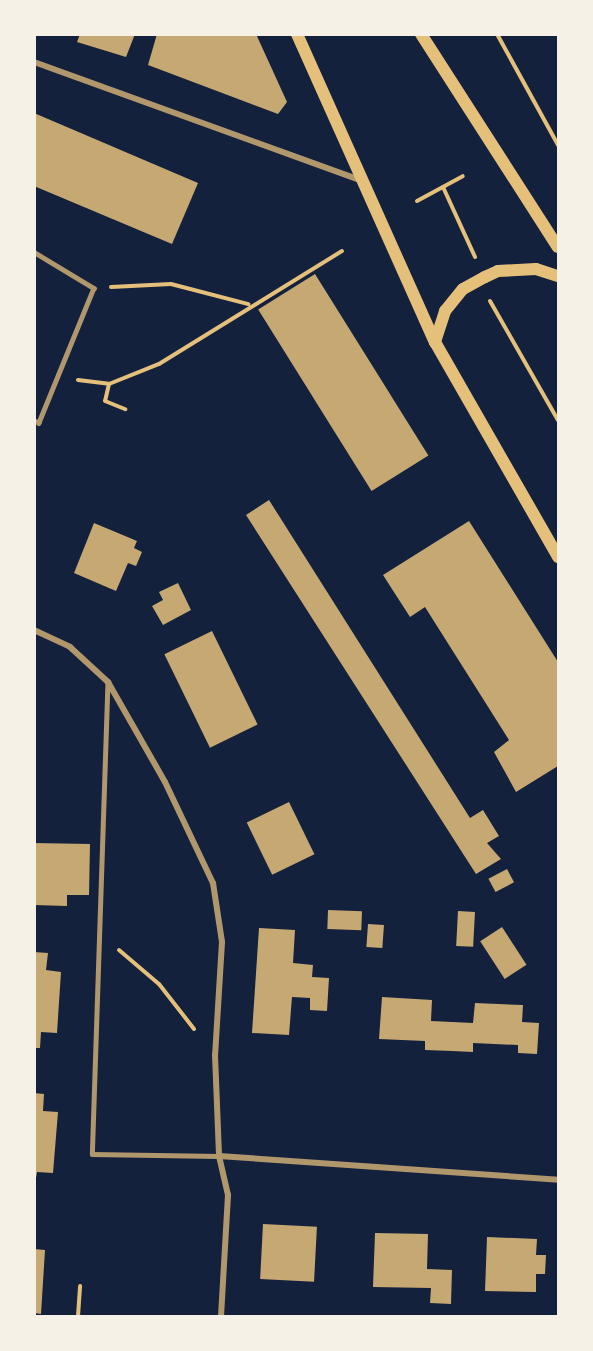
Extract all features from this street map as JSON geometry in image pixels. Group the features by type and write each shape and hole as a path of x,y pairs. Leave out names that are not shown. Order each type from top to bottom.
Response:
{"main road":[{"path":"297,34 360,180 435,342 558,557"},
{"path":"421,34 558,247"},
{"path":"435,342 445,311 463,289 485,277 498,271 536,269 558,276"}],"street":[{"path":"34,62 360,180"},
{"path":"34,630 70,647 108,682 165,782 213,883 222,942 215,1055 219,1156 228,1195 220,1317"},
{"path":"219,1156 558,1180"}],"lane":[{"path":"34,252 94,288 39,423 34,421"},
{"path":"108,682 92,1154 219,1156"}],"path":[{"path":"497,34 558,145"},
{"path":"417,201 463,176"},
{"path":"443,187 485,277 490,303 558,420"},
{"path":"54,386 83,378 110,384 159,364 249,304 342,250"},
{"path":"94,288 171,284 249,304"},
{"path":"110,384 105,401 125,409"},
{"path":"100,937 159,984 215,1055"},
{"path":"78,1317 80,1286"}],"building":[{"path":"80,34 135,34 126,57 77,42"},
{"path":"157,34 256,34 287,102 278,114 148,65"},
{"path":"34,113 198,183 172,244 34,186"},
{"path":"315,274 428,455 372,491 258,310"},
{"path":"269,500 470,818 483,810 499,836 487,843 501,859 476,874 246,515"},
{"path":"469,521 558,662 558,766 516,792 494,752 509,740 425,607 410,617 383,575"},
{"path":"94,523 137,541 134,548 142,552 136,566 128,563 116,591 74,573"},
{"path":"178,583 191,610 163,625 152,606 163,600 159,592"},
{"path":"212,631 258,724 210,748 164,654"},
{"path":"289,802 314,854 272,875 247,823"},
{"path":"34,843 90,844 89,895 67,895 67,906 34,905"},
{"path":"507,869 514,882 496,892 488,879"},
{"path":"328,910 362,911 361,930 327,929"},
{"path":"458,911 475,912 473,947 456,946"},
{"path":"368,924 384,925 382,948 366,947"},
{"path":"502,927 527,965 505,979 480,941"},
{"path":"259,928 295,930 293,963 313,965 312,977 329,978 327,1011 310,1010 310,998 292,997 289,1035 252,1033"},
{"path":"34,952 48,953 46,970 61,972 57,1033 41,1032 40,1048 34,1048"},
{"path":"382,997 432,1000 431,1021 473,1023 475,1003 523,1005 522,1022 539,1023 537,1054 518,1053 518,1045 473,1043 473,1052 425,1050 425,1041 379,1039"},
{"path":"34,1093 44,1094 43,1111 58,1112 53,1173 37,1172 36,1178"},
{"path":"263,1224 317,1227 314,1282 260,1279"},
{"path":"375,1233 428,1234 427,1269 452,1270 451,1304 430,1303 431,1288 373,1287"},
{"path":"487,1237 537,1239 536,1255 546,1255 545,1274 536,1274 536,1292 485,1291"},
{"path":"34,1249 45,1250 41,1314 34,1313"}]}
